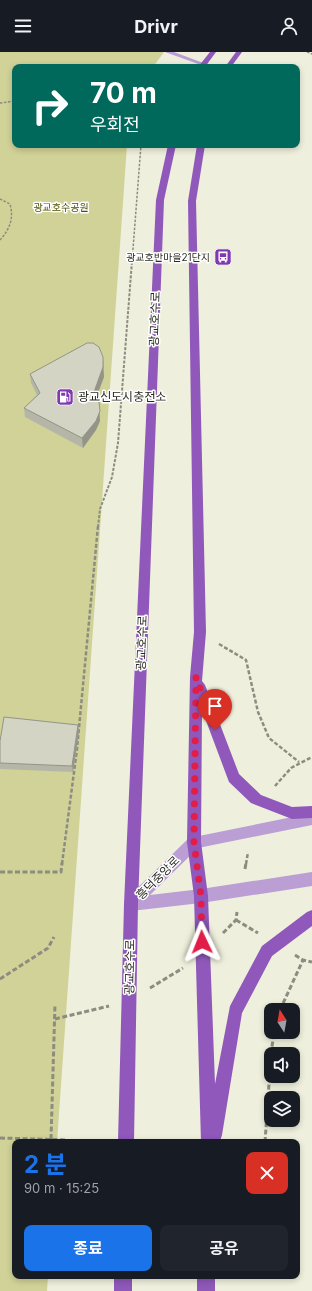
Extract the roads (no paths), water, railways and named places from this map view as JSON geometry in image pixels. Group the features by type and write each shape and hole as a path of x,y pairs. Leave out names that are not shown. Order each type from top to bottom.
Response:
{"main road":[{"path":"203,64 213,52"},
{"path":"230,64 239,52"},
{"name":"광교호수로","path":"126,1139 131,904 160,200 171,148"},
{"path":"201,148 192,201 200,632 196,677 194,842 201,896 209,1139"},
{"path":"196,677 234,778 256,799 292,813 312,812"},
{"path":"214,1139 235,1012 267,951 312,918"},
{"path":"123,1279 123,1291"},
{"path":"206,1279 206,1291"}],"street":[{"path":"168,52 199,64"},
{"path":"194,842 312,819"},
{"name":"흥덕중앙로","path":"131,904 194,842"},
{"name":"흥덕중앙로","path":"131,904 201,896 312,879"}],"place":[{"name":"광교호반마을21단지","path":"223,257"},
{"name":"광교신도시충전소","path":"65,397"}],"park label":[{"name":"광교호수공원","path":"61,207"}]}
